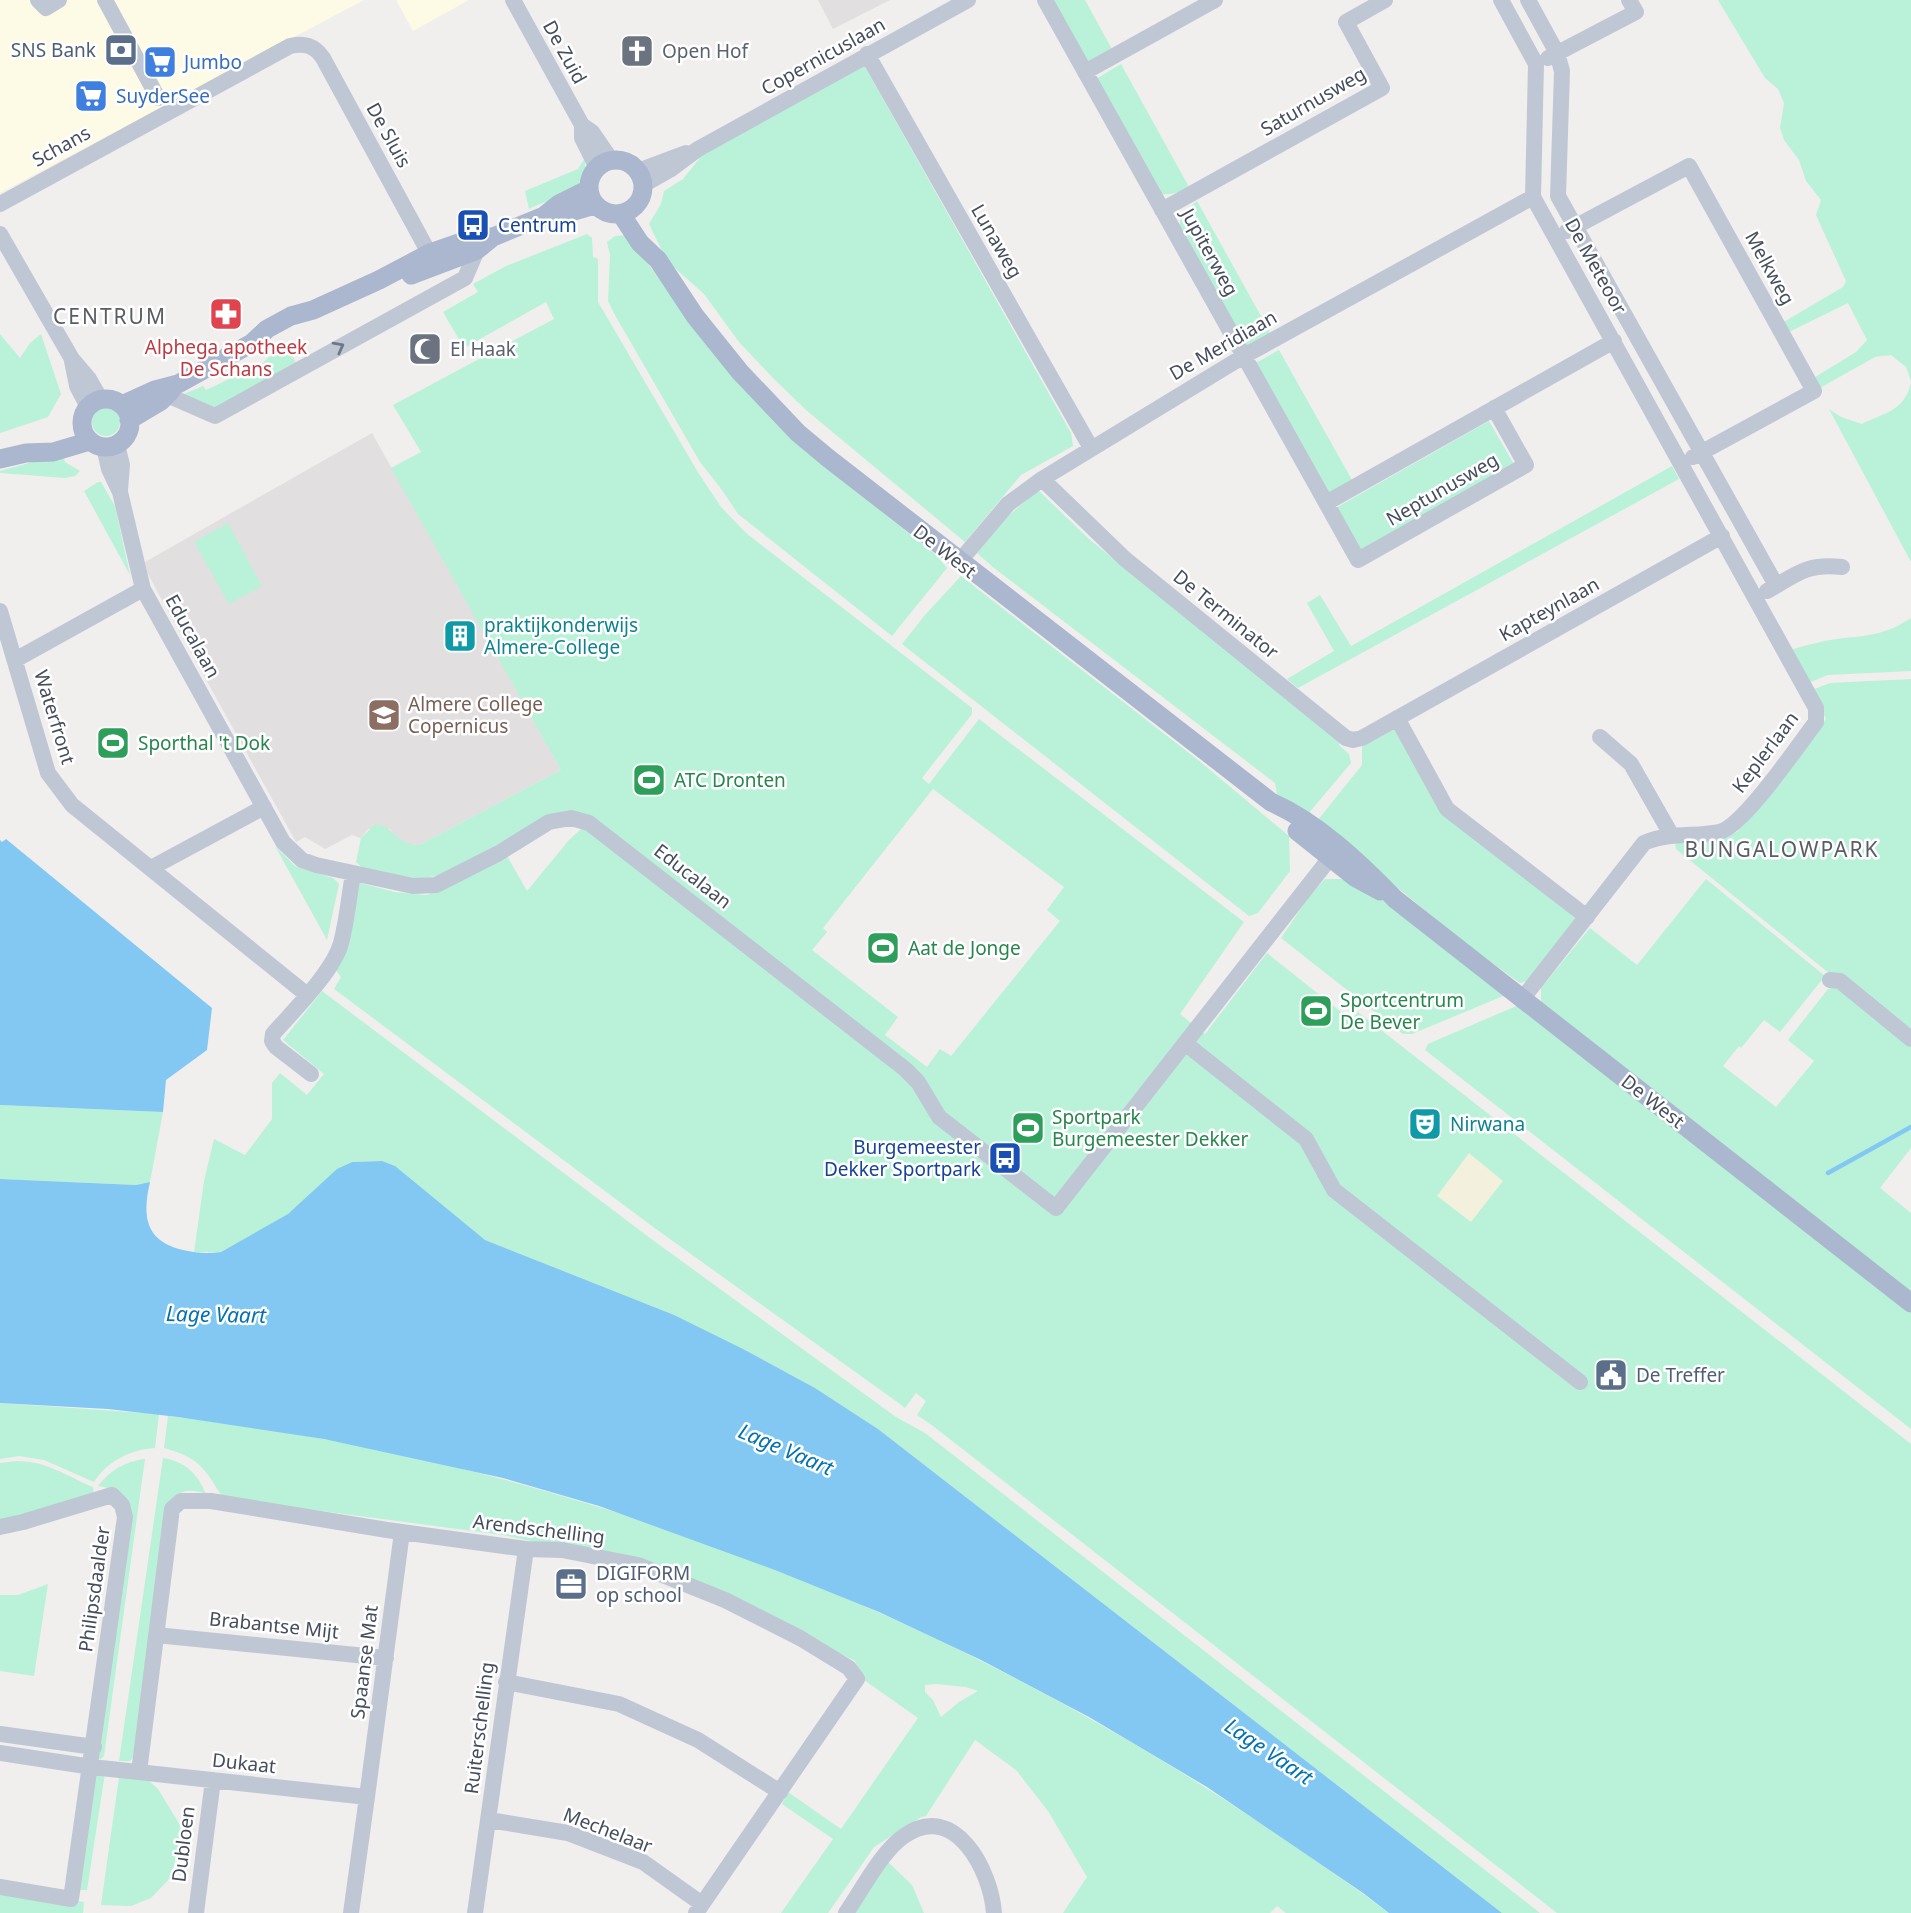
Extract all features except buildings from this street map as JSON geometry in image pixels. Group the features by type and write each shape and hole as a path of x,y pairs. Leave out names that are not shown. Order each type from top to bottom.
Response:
{"main road":[{"path":"626,162 640,178 640,200 628,210 611,214 592,197 592,174 604,164 626,162"},
{"path":"433,259 477,250 493,237 544,216 561,215 592,197"},
{"name":"De West","path":"628,210 651,237 658,260 695,316 740,372 798,433 959,562 1270,802 1295,813 1334,852 1366,869 1395,899 1911,1303"},
{"path":"126,413 161,401 173,389 252,343 272,339 296,326 313,310 379,280 401,279 476,237 493,237"},
{"path":"0,459 26,453 53,452 127,434 126,413 112,400 95,403 83,416 98,440"}],"street":[{"path":"105,0 158,98"},
{"name":"De Zuid","path":"513,0 582,125 592,132 604,164"},
{"name":"Copernicuslaan","path":"640,178 671,169 698,149 968,0"},
{"name":"Jupiterweg","path":"1045,0 1358,560"},
{"path":"1085,72 1215,0"},
{"name":"Saturnusweg","path":"1163,210 1382,88 1346,22 1385,0"},
{"path":"1501,0 1536,64 1533,197"},
{"path":"1528,0 1557,53 1562,71 1558,195 1776,586"},
{"path":"1536,64 1636,12 1629,0"},
{"name":"De Sluis","path":"290,46 304,45 318,51 433,259"},
{"name":"Schans","path":"0,204 290,46"},
{"name":"Lunaweg","path":"867,54 1091,448"},
{"name":"Melkweg","path":"1556,238 1689,166 1814,391 1682,463"},
{"name":"De Meridiaan","path":"959,562 1008,504 1042,478 1244,356 1533,197"},
{"name":"De Meteoor","path":"1533,197 1722,536"},
{"path":"0,234 72,359 89,379 95,403"},
{"path":"173,389 215,416 465,278 477,250"},
{"path":"1326,503 1614,341"},
{"name":"Neptunusweg","path":"1358,560 1526,465 1494,408"},
{"name":"Educalaan","path":"98,440 120,492 143,589 282,842 302,860 413,886 436,885 499,853 549,822 571,818 589,823 905,1069 918,1083 939,1117 1056,1208 1334,852"},
{"name":"De Terminator","path":"1042,478 1125,559 1346,738 1353,740 1363,737 1396,718"},
{"name":"Keplerlaan","path":"1523,998 1644,843 1655,838 1722,832 1740,820 1816,722 1816,708 1722,536"},
{"name":"Kapteynlaan","path":"1396,718 1722,536"},
{"path":"1756,597 1804,570 1821,565 1842,567"},
{"name":"Waterfront","path":"15,660 143,589"},
{"name":"Waterfront","path":"0,611 48,773 57,788 72,805 306,994"},
{"path":"1396,718 1447,808 1587,917"},
{"path":"1600,737 1631,764 1672,836"},
{"path":"150,868 264,807"},
{"path":"311,1074 276,1047 272,1041 273,1034 306,994 319,983 340,946 353,874"},
{"path":"1830,980 1840,981 1911,1039"},
{"path":"1185,1044 1306,1139 1334,1190 1580,1382"},
{"name":"Philipsdaalder","path":"0,1527 112,1495 122,1505 125,1517 92,1767 71,1899 0,1887"},
{"name":"Arendschelling","path":"139,1772 172,1509 181,1501 211,1500 402,1532 526,1549 562,1550 638,1565 725,1600 800,1638 849,1668 857,1679 699,1908"},
{"name":"Spaanse Mat","path":"367,1797 402,1532"},
{"name":"Ruiterschelling","path":"475,1913 526,1549"},
{"name":"Brabantse Mijt","path":"156,1634 386,1658"},
{"path":"506,1682 619,1704 698,1740 780,1792"},
{"path":"0,1734 94,1747"},
{"name":"Dukaat","path":"0,1753 92,1767 367,1797"},
{"name":"Dubloen","path":"195,1913 213,1780"},
{"path":"351,1913 367,1797"},
{"name":"Mechelaar","path":"489,1819 568,1833 643,1862 699,1908"},
{"path":"846,1913 881,1861 903,1836 921,1827 942,1826 960,1837 979,1861 992,1895 993,1913"}],"shaded area":[{"name":"SuyderSee","path":"0,0 364,0 0,193"},
{"path":"396,0 469,0 413,31"},
{"path":"818,0 890,0 833,29"},
{"path":"372,433 561,770 419,845 405,844 396,838 390,829 368,829 361,838 352,835 325,849 305,837 296,842 158,593 145,562"}],"green space":[{"path":"1053,0 1085,0 1113,51 1089,64"},
{"path":"1718,0 1911,0 1911,381 1906,367 1891,355 1875,357 1818,389 1812,379 1856,352 1867,340 1848,303 1787,333 1782,323 1843,287 1846,281 1816,215 1821,200 1806,181 1799,160 1784,140 1780,128 1784,103 1778,89 1765,78"},
{"path":"1121,64 1189,187 1174,193 1159,194 1096,79"},
{"path":"864,65 1071,433 1073,446 1021,475 965,542 806,410 773,378 739,342 704,294 667,261 649,224 661,204 664,191 683,179 703,154"},
{"path":"585,158 585,170 576,187 529,209 525,191 578,169"},
{"path":"1197,201 1272,336 1245,351 1179,229 1181,215"},
{"name":"Sportpark Burgemeester Dekker","path":"587,234 592,238 593,257 598,259 598,302 721,507 746,533 972,708 972,714 922,778 929,784 979,719 1244,922 1180,1014 1205,1034 1267,953 1341,1012 1349,1022 1358,1012 1911,1444 1911,1913 1557,1913 917,1415 926,1401 916,1393 905,1408 656,1229 334,989 341,977 335,969 353,881 394,892 427,895 507,856 527,891 569,840 592,819 527,829 432,877 385,877 364,869 356,862 361,838 375,824 387,828 403,841 419,845 561,770 391,468 421,452 393,405 554,319 546,302 464,348 443,312 478,292 473,284 506,266","holes":["933,789 1064,887 1047,910 1060,921 951,1056 940,1049 927,1067 885,1035 898,1017 812,950 827,932 823,928"]},
{"path":"627,235 703,339 852,488 936,555 947,568 892,636 738,514 700,462 608,301 610,255 607,242 615,236"},
{"path":"0,334 20,358 30,343 41,334 61,394 48,417 0,433"},
{"path":"285,341 296,363 220,406 211,408 179,396 203,386 206,390 263,363"},
{"path":"1279,350 1352,480 1324,496 1252,365"},
{"path":"1911,383 1911,562 1829,409 1841,417 1862,424 1899,405"},
{"path":"106,408 116,412 120,422 116,432 106,436 96,432 92,422 96,412"},
{"path":"1489,421 1515,466 1356,553 1332,510"},
{"path":"62,454 65,462 80,471 75,476 65,478 0,473 0,471"},
{"path":"1672,466 1679,479 1298,688 1287,679 1334,651 1307,603 1320,595 1351,646"},
{"path":"101,482 115,506 130,575 84,491"},
{"path":"1038,490 1089,539 1340,742 1339,745 1349,754 1351,763 1308,814 1277,794 1275,783 977,553 1006,518"},
{"path":"228,523 262,586 229,604 194,542"},
{"path":"961,576 1198,760 1289,836 1290,871 1258,913 1249,916 902,644"},
{"path":"1911,618 1911,671 1828,675 1808,683 1790,650 1830,640 1879,633"},
{"path":"1911,679 1911,1031 1830,974 1676,849 1675,842 1716,839 1737,832 1826,719 1812,690 1830,683"},
{"path":"1394,727 1466,830 1578,920 1528,981 1520,983 1462,941 1317,821 1362,765 1362,743"},
{"path":"275,846 295,866 333,878 339,884 327,940"},
{"path":"1325,879 1341,879 1361,885 1406,915 1508,994 1412,1034 1403,1034 1281,938 1308,898"},
{"path":"1706,879 1825,976 1780,1032 1764,1020 1723,1066 1776,1107 1814,1061 1788,1040 1828,989 1835,987 1911,1046 1911,1148 1880,1188 1911,1213 1911,1293 1541,1002 1541,988 1590,928 1637,965"},
{"path":"322,991 650,1238 896,1417 925,1433 1540,1913 1502,1913 878,1429 815,1388 745,1350 485,1240 381,1161 352,1162 337,1170 298,1208 254,1235 220,1252 194,1252 204,1181 214,1139 245,1155 272,1119 272,1083 280,1073 307,1095 324,1074 283,1040"},
{"path":"1521,1004 1911,1309 1911,1429 1425,1050 1428,1044"},
{"path":"0,1105 163,1112 150,1182 136,1185 0,1179"},
{"path":"0,1403 159,1414 155,1448 136,1451 120,1458 106,1468 94,1482 44,1460 19,1456 0,1459"},
{"path":"168,1416 313,1437 457,1468 599,1507 740,1555 877,1612 1010,1676 1139,1747 1263,1825 1389,1913 1286,1913 1277,1906 1270,1913 1063,1913 1087,1877 1048,1811 1016,1770 975,1740 926,1816 874,1847 828,1913 781,1913 833,1839 782,1804 788,1792 841,1829 918,1718 864,1680 855,1661 794,1630 650,1567 503,1535 223,1498 211,1479 193,1460 164,1448","holes":["925,1685 966,1687 978,1691 941,1717 933,1700 925,1692"]},
{"path":"163,1458 178,1462 190,1470 206,1494 187,1491 171,1500 133,1757 130,1761 119,1761"},
{"path":"145,1459 104,1756 100,1760 96,1755 129,1518 114,1489 98,1486 119,1467"},
{"path":"17,1461 56,1470 93,1487 94,1494 0,1521 0,1463"},
{"path":"48,1584 34,1676 0,1671 0,1595 18,1595"},
{"path":"105,1773 87,1890 77,1890 94,1774"},
{"path":"119,1777 149,1781 158,1789 180,1825 179,1844 171,1877 151,1898 131,1906 101,1905"},
{"path":"887,1861 912,1885 924,1913 850,1913"},
{"path":"0,1891 84,1902 83,1913 0,1913"}],"sand":[{"path":"1469,1153 1503,1181 1471,1222 1437,1196"}],"water":[{"path":"6,839 212,1008 207,1050 166,1080 163,1112 0,1105 0,840 2,842"},
{"name":"Lage Vaart","path":"382,1161 395,1166 485,1240 674,1315 815,1388 878,1429 1502,1913 1389,1913 1207,1787 1089,1717 981,1660 879,1612 775,1570 599,1506 503,1478 324,1439 108,1409 0,1403 0,1179 136,1185 150,1182 146,1206 149,1225 154,1233 170,1246 192,1252 211,1253 221,1252 288,1214 337,1169 352,1162"}],"waterway":[{"path":"1828,1173 1911,1127"}],"place":[{"name":"SNS Bank","path":"121,50"},
{"name":"Open Hof","path":"637,51"},
{"name":"Jumbo","path":"160,62"},
{"name":"SuyderSee","path":"91,96"},
{"name":"Centrum","path":"473,225"},
{"name":"Alphega apotheek De Schans","path":"226,314"},
{"name":"El Haak","path":"425,349"},
{"name":"praktijkonderwijs Almere-College","path":"460,636"},
{"name":"Almere College Copernicus","path":"384,715"},
{"name":"Sporthal 't Dok","path":"113,743"},
{"name":"ATC Dronten","path":"649,780"},
{"name":"Aat de Jonge","path":"883,948"},
{"name":"Sportcentrum De Bever","path":"1316,1011"},
{"name":"Nirwana","path":"1425,1124"},
{"name":"Sportpark Burgemeester Dekker","path":"1028,1128"},
{"name":"Burgemeester Dekker Sportpark","path":"1005,1158"},
{"name":"De Treffer","path":"1611,1375"},
{"name":"DIGIFORM op school","path":"571,1584"}],"district":[{"name":"CENTRUM","path":"110,316"},
{"name":"BUNGALOWPARK","path":"1782,849"}]}
